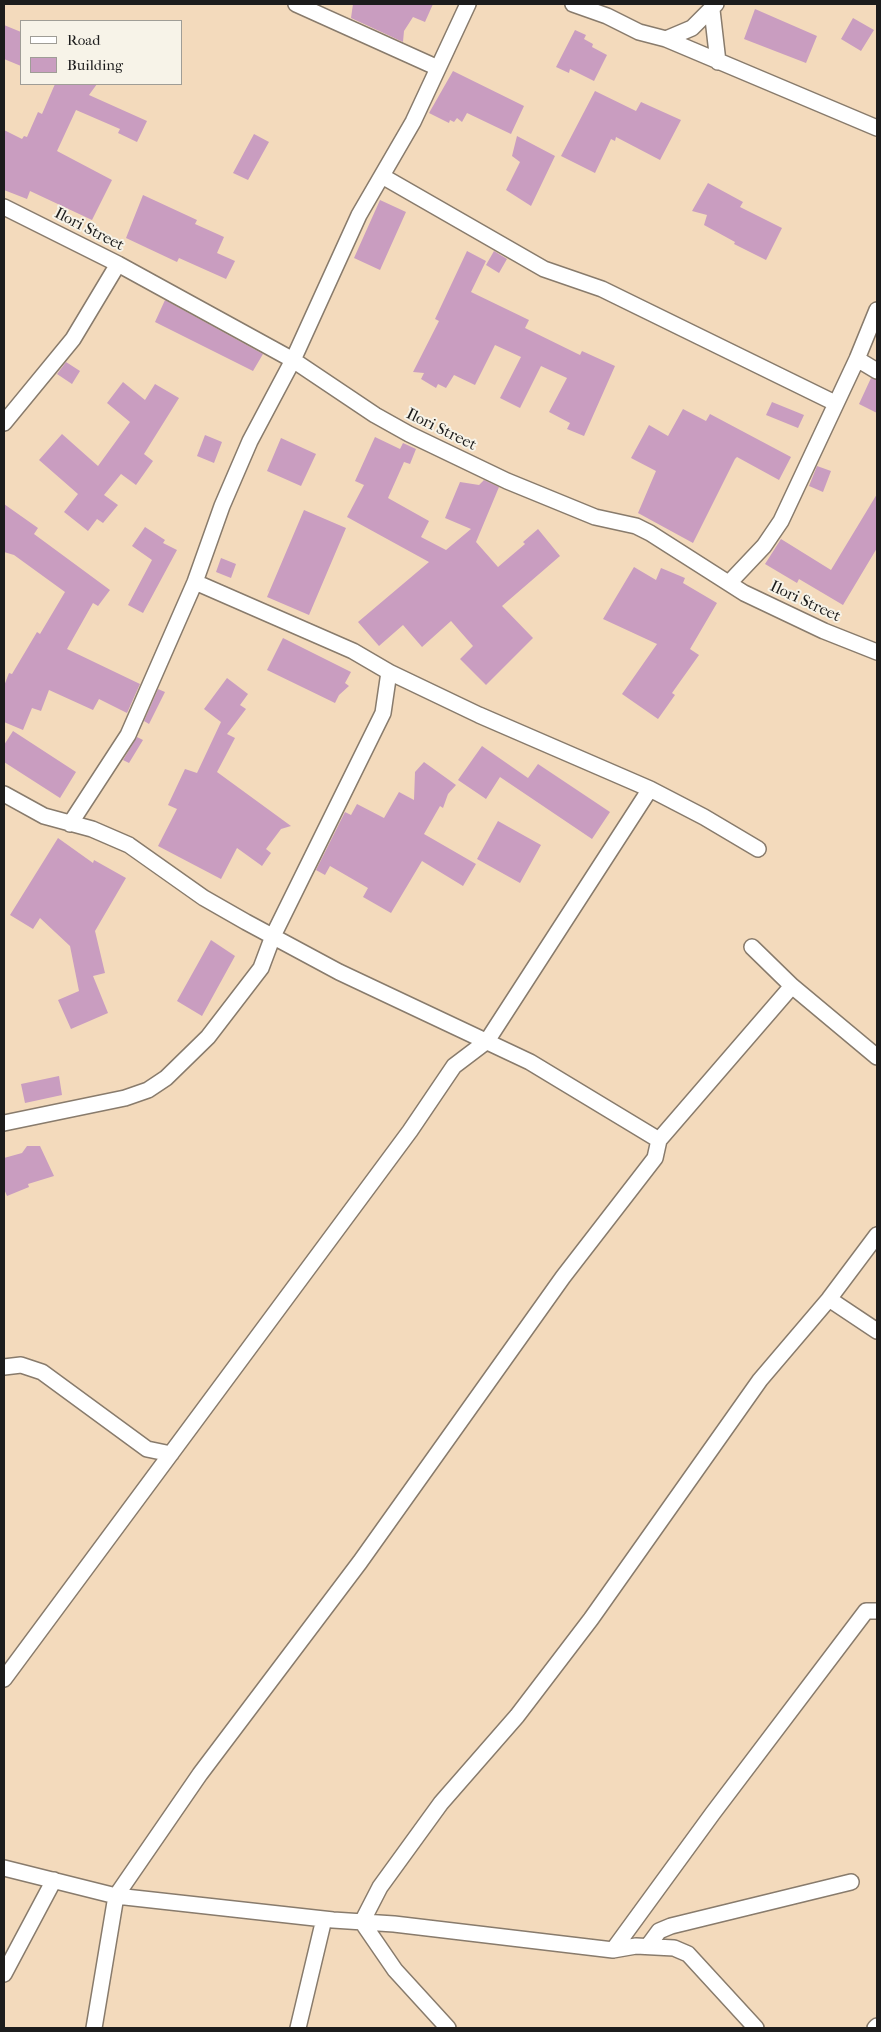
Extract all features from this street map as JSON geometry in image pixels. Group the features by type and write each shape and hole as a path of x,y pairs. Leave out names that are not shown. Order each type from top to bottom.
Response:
{"street":[{"path":"296,4 438,68"},
{"path":"70,824 128,735 195,582 222,506 250,441 293,360 331,280 344,244 413,122 468,4"},
{"path":"573,4 607,16 639,32 666,39 877,128"},
{"path":"666,39 692,28 714,7"},
{"path":"714,7 718,62"},
{"path":"382,176 544,269 602,289 835,403"},
{"name":"Ilori Street","path":"4,207 118,264 293,360 375,415 409,434 507,482 595,517 636,526 744,593 824,631 877,652"},
{"path":"4,423 73,339 118,264"},
{"path":"729,583 764,546 781,521 857,359 877,310"},
{"path":"857,359 877,371"},
{"path":"195,582 353,651 389,672 650,789 704,817 758,849"},
{"path":"4,1123 125,1098 148,1090 166,1078 208,1037 261,968 273,936 383,713 389,672"},
{"path":"4,1679 410,1131 454,1066 487,1041 650,789"},
{"path":"4,794 44,816 92,829 129,845 204,898 340,972 530,1062 659,1140"},
{"path":"752,947 792,986 877,1057"},
{"path":"94,2028 116,1896 200,1774 360,1562 563,1278 655,1158 659,1140 792,986"},
{"path":"362,1922 380,1887 441,1803 517,1716 591,1619 760,1380 829,1299 877,1235"},
{"path":"829,1299 877,1332"},
{"path":"4,1367 21,1365 42,1372 146,1449 171,1454"},
{"path":"146,1449 152,1479"},
{"path":"612,1950 713,1812 866,1611 877,1610"},
{"path":"4,1868 116,1896 612,1950 648,1946 674,1948 688,1954 756,2028"},
{"path":"4,1974 54,1880"},
{"path":"648,1946 659,1931 671,1926 850,1882"},
{"path":"298,2028 324,1919"},
{"path":"362,1922 395,1970 448,2028"}],"building":[{"path":"353,4 433,4 425,22 413,17 404,31 403,42 351,18"},
{"path":"755,9 817,36 806,63 744,39"},
{"path":"853,18 874,30 861,51 841,39"},
{"path":"4,25 20,32 20,66 4,59"},
{"path":"575,30 586,35 584,39 593,44 592,47 607,55 594,81 570,69 569,73 556,67"},
{"path":"453,71 524,106 511,134 467,113 462,122 457,118 454,122 450,120 449,123 429,113"},
{"path":"55,85 96,85 89,95 147,121 137,142 118,133 120,129 76,110 57,151 112,180 92,220 30,191 27,199 4,190 4,130 22,139 24,136 27,137 38,112 42,114"},
{"path":"595,91 636,111 641,102 681,120 660,160 616,137 615,141 611,139 595,173 561,156"},
{"path":"254,134 269,142 248,180 233,173"},
{"path":"517,136 555,156 531,206 506,190 520,162 512,156"},
{"path":"708,183 743,202 740,207 782,228 766,260 734,244 735,242 704,225 707,215 692,211"},
{"path":"143,195 197,220 195,224 224,237 217,253 235,261 226,279 179,258 177,262 126,238"},
{"path":"380,200 406,212 380,270 354,258"},
{"path":"467,251 486,261 471,292 529,320 525,328 580,355 582,351 615,366 584,436 567,429 570,423 549,412 567,378 541,366 520,408 500,398 521,357 495,345 475,385 454,375 446,388 438,384 436,388 421,379 424,373 413,372 439,321 435,319"},
{"path":"494,251 507,259 499,273 486,265"},
{"path":"165,300 263,354 253,371 155,322"},
{"path":"66,362 80,371 72,384 57,374"},
{"path":"871,378 877,380 877,413 859,404"},
{"path":"123,382 145,400 155,384 179,398 144,454 153,461 136,485 121,474 104,495 118,505 103,523 97,519 88,531 64,512 78,494 39,460 62,434 98,466 130,422 107,403"},
{"path":"772,402 804,415 798,428 766,415"},
{"path":"683,409 706,421 710,414 791,457 779,480 737,457 693,543 638,513 656,471 631,458 649,425 668,436"},
{"path":"205,435 222,442 214,463 197,456"},
{"path":"375,437 400,449 403,443 416,449 410,464 404,462 388,498 429,521 421,537 446,550 471,529 445,518 460,482 479,485 484,480 499,487 476,542 498,567 525,544 523,542 538,529 560,556 502,606 533,638 486,685 460,659 473,646 451,621 422,647 403,625 379,646 358,622 429,562 347,517 364,485 355,481"},
{"path":"281,438 316,454 301,486 267,471"},
{"path":"817,466 831,471 823,492 809,486"},
{"path":"877,494 877,548 843,605 799,579 797,583 765,564 781,539 831,570"},
{"path":"4,504 38,528 34,534 110,590 98,606 93,603 67,649 140,684 127,713 99,699 93,710 49,690 41,711 32,708 23,730 4,722 4,686 9,673 12,674 37,632 40,634 65,592 14,555 4,552"},
{"path":"304,510 346,528 309,615 267,597"},
{"path":"145,527 165,540 163,543 177,550 143,613 128,605 152,560 132,546"},
{"path":"221,558 236,564 231,578 216,572"},
{"path":"634,567 656,580 661,568 685,578 683,583 717,603 690,649 699,655 672,693 675,695 658,719 622,694 657,644 603,619"},
{"path":"283,638 351,672 345,683 349,686 339,695 335,703 267,670"},
{"path":"227,678 248,694 240,705 246,709 227,734 235,738 217,772 291,826 281,829 266,849 271,853 262,866 237,848 221,879 158,846 177,809 168,805 185,769 197,773 221,722 204,709"},
{"path":"158,689 165,692 149,724 144,721"},
{"path":"13,731 76,772 60,798 4,762 4,745"},
{"path":"137,737 143,740 129,763 123,760"},
{"path":"482,746 528,778 538,764 610,812 592,839 500,777 486,799 458,780"},
{"path":"424,762 456,785 448,794 443,808 440,806 424,834 476,864 463,886 422,861 391,913 363,897 368,888 330,866 325,875 316,870 345,812 351,815 357,804 384,818 399,792 414,800 415,772"},
{"path":"498,821 541,845 520,883 477,859"},
{"path":"58,838 93,863 94,860 126,878 95,931 105,973 93,976 108,1013 71,1029 58,1000 79,991 70,946 40,918 33,929 10,915"},
{"path":"211,940 235,956 202,1016 177,1001"},
{"path":"59,1076 62,1095 25,1103 21,1084"},
{"path":"27,1146 40,1146 54,1176 28,1184 29,1187 7,1196 4,1189 4,1158 22,1153"}]}
